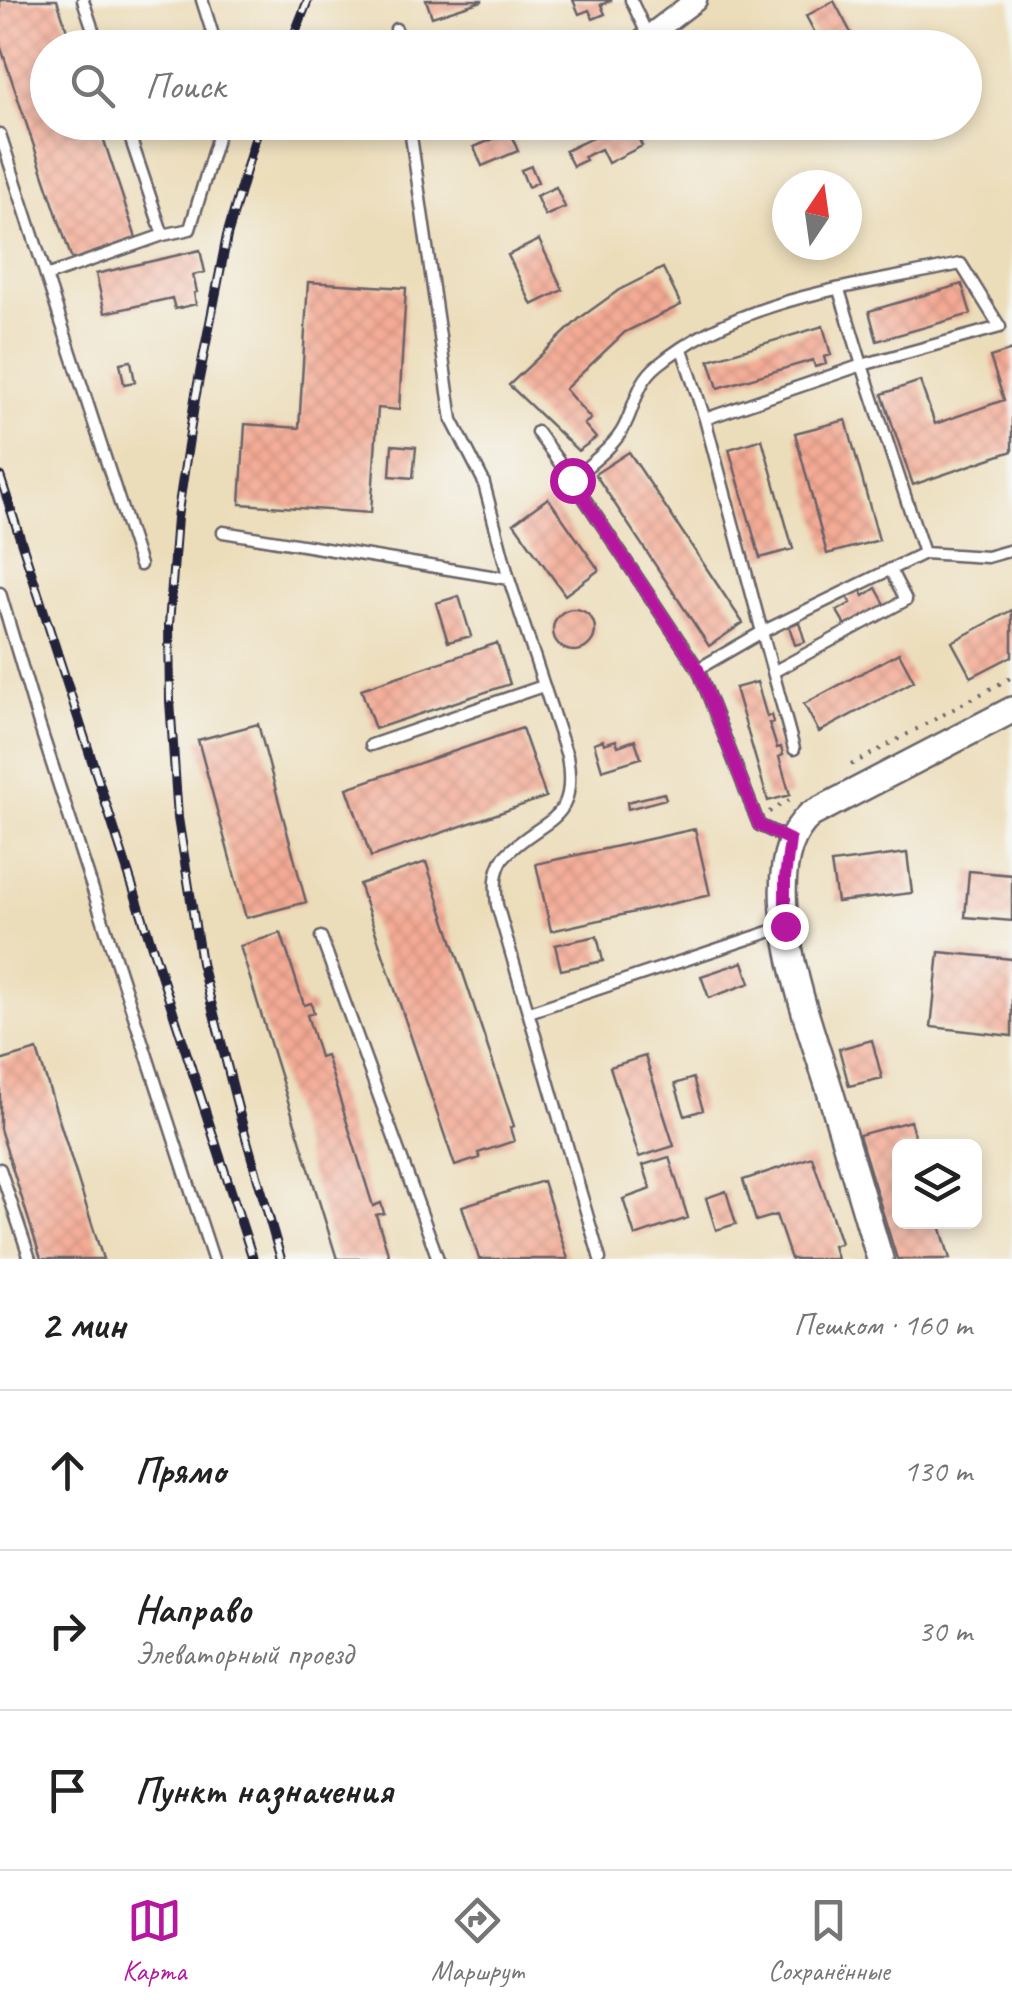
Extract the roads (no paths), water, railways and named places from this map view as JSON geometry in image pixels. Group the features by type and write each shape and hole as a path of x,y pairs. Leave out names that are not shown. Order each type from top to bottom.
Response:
{"street":[{"path":"656,30 696,0"},
{"path":"880,1259 791,964 785,926 790,840 810,815 1012,710"}],"lane":[{"path":"84,0 94,30"},
{"path":"202,0 212,30"},
{"path":"631,0 637,30"},
{"path":"0,134 140,565"},
{"path":"131,140 163,235"},
{"path":"46,276 190,229 217,140"},
{"path":"412,140 452,420 482,480 571,779 565,806 504,856 498,865 495,886 497,905 600,1259"},
{"path":"572,480 616,440 641,383 656,366 738,317 783,302 961,264 1000,327 862,364 705,419"},
{"path":"839,290 924,553"},
{"path":"682,349 705,419 794,749"},
{"path":"536,432 698,669 759,825 790,840"},
{"path":"224,532 509,579"},
{"path":"698,669 762,632 924,553 987,556 1012,550"},
{"path":"773,672 906,600 890,569"},
{"path":"0,593 213,1259"},
{"path":"370,745 543,686"},
{"path":"529,1012 785,926"},
{"path":"321,937 438,1259"},
{"path":"0,1169 30,1259"}],"railway":[{"path":"296,30 308,0"},
{"path":"255,140 227,236 195,399 177,518 169,625 170,701 178,818 201,963 281,1259"},
{"path":"0,476 253,1259"}]}
